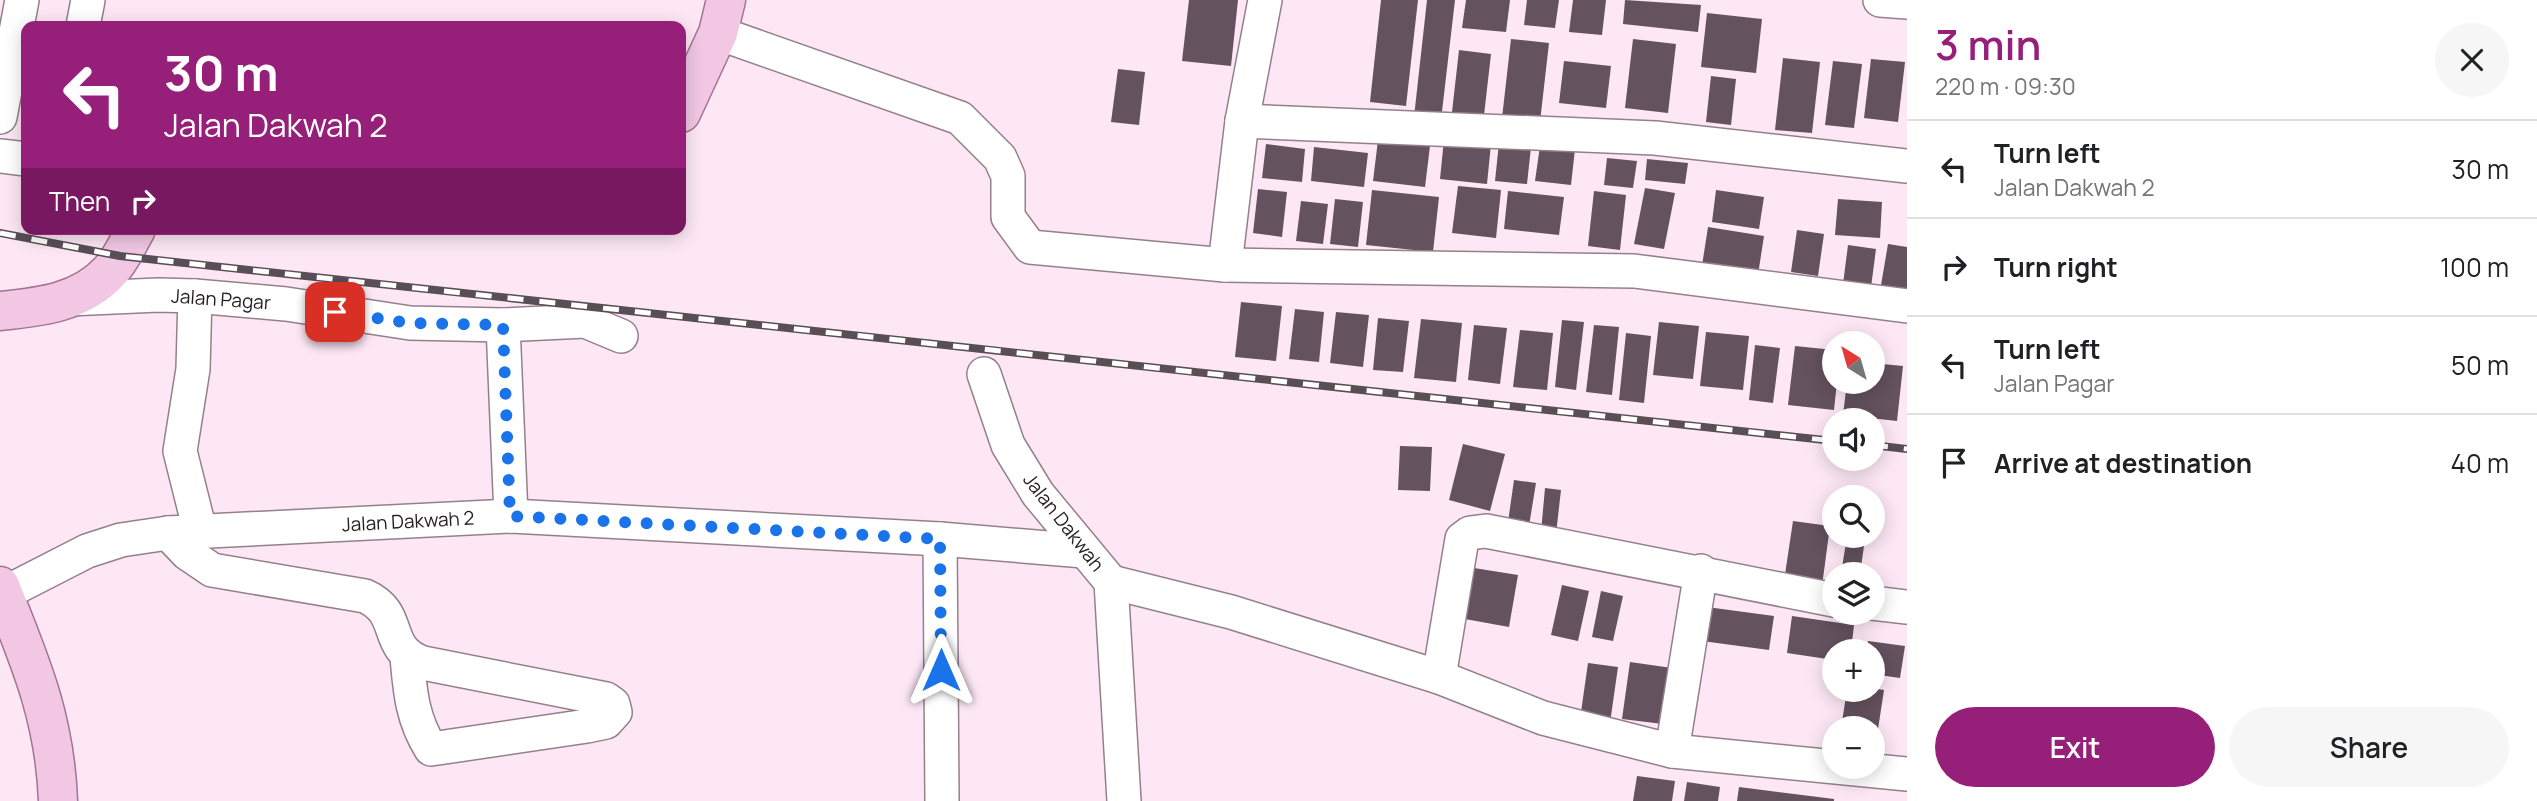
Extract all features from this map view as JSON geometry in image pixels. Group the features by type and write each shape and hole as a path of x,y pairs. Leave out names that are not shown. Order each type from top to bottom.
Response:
{"main road":[{"path":"686,101 722,17"},
{"path":"0,312 34,308 83,293 112,270 132,235"},
{"path":"2,590 41,688 57,761 58,801"}],"street":[{"path":"0,117 22,0"},
{"path":"84,21 88,0"},
{"path":"1225,265 1242,121 1265,0"},
{"path":"1880,0 1907,2"},
{"path":"722,17 960,117 1000,159 1008,176 1008,217 1030,247 1225,265 1634,271 1907,306"},
{"path":"1242,121 1655,138 1907,166"},
{"path":"0,156 21,158"},
{"path":"195,296 193,369 180,451 187,553 212,570 365,596 379,602 407,657 412,710 431,749 587,726 606,722 615,712 613,704 606,699 423,663 407,657"},
{"name":"Jalan Pagar","path":"69,299 195,296 286,304 410,323 503,325 585,321 621,336"},
{"path":"503,325 510,516"},
{"name":"Jalan Dakwah","path":"984,374 1008,445 1038,494 1111,582 1124,801"},
{"name":"Jalan Dakwah 2","path":"2,590 87,551 121,540 184,532 510,516 940,539 1084,551"},
{"path":"1439,677 1462,540 1470,533 1486,531 1701,571 1822,597"},
{"path":"940,539 942,801"},
{"path":"1672,751 1701,571"},
{"path":"1111,582 1231,612 1439,677 1543,718 1672,751 1901,783"},
{"path":"1885,604 1907,607"}],"building":[{"path":"1189,0 1238,0 1231,66 1182,61"},
{"path":"1381,0 1418,0 1406,106 1370,102"},
{"path":"1427,0 1455,0 1441,120 1414,117"},
{"path":"1466,0 1510,0 1506,32 1462,28"},
{"path":"1527,0 1559,0 1555,28 1524,25"},
{"path":"1573,0 1606,0 1602,35 1569,32"},
{"path":"1625,0 1701,5 1698,32 1623,24"},
{"path":"1707,13 1762,19 1756,73 1701,67"},
{"path":"1511,39 1549,43 1540,122 1502,118"},
{"path":"1633,39 1676,44 1668,113 1625,108"},
{"path":"1459,50 1491,54 1483,124 1451,121"},
{"path":"1783,58 1820,62 1812,133 1775,130"},
{"path":"1871,59 1905,62 1898,122 1864,118"},
{"path":"1564,61 1611,66 1606,108 1559,103"},
{"path":"1833,61 1862,64 1854,128 1825,125"},
{"path":"1118,69 1145,72 1139,125 1111,122"},
{"path":"1711,76 1736,79 1731,125 1706,122"},
{"path":"1444,139 1491,144 1487,184 1440,179"},
{"path":"1378,140 1430,146 1425,187 1373,181"},
{"path":"1499,143 1531,147 1527,184 1495,181"},
{"path":"1266,144 1305,149 1302,182 1262,178"},
{"path":"1540,146 1575,149 1571,185 1535,181"},
{"path":"1314,147 1368,153 1364,187 1311,181"},
{"path":"1607,158 1637,161 1633,188 1604,185"},
{"path":"1647,159 1688,163 1685,184 1645,180"},
{"path":"1458,186 1501,190 1496,238 1452,233"},
{"path":"1645,188 1675,193 1664,249 1634,244"},
{"path":"1258,189 1287,192 1282,237 1253,233"},
{"path":"1372,190 1439,197 1433,252 1366,245"},
{"path":"1716,190 1764,197 1759,229 1712,222"},
{"path":"1508,191 1564,197 1559,235 1504,229"},
{"path":"1594,191 1626,195 1620,250 1588,246"},
{"path":"1335,199 1363,202 1358,247 1330,244"},
{"path":"1838,199 1882,202 1880,238 1835,235"},
{"path":"1301,201 1328,204 1323,244 1296,241"},
{"path":"1708,227 1764,236 1757,281 1701,272"},
{"path":"1797,230 1824,234 1818,276 1791,272"},
{"path":"1888,244 1907,247 1907,301 1879,297"},
{"path":"1848,245 1876,249 1870,295 1842,292"},
{"path":"1241,302 1282,306 1276,361 1235,357"},
{"path":"1295,309 1324,312 1319,362 1289,359"},
{"path":"1336,312 1369,315 1363,367 1330,363"},
{"path":"1378,318 1409,321 1403,372 1373,370"},
{"path":"1421,319 1462,323 1456,382 1414,378"},
{"path":"1562,320 1584,322 1576,390 1555,387"},
{"path":"1659,322 1699,326 1693,379 1653,375"},
{"path":"1474,325 1507,328 1500,384 1468,380"},
{"path":"1594,325 1619,327 1612,395 1586,392"},
{"path":"1520,330 1553,333 1547,390 1513,387"},
{"path":"1706,332 1749,336 1743,390 1700,386"},
{"path":"1626,333 1651,336 1644,403 1619,400"},
{"path":"1755,345 1780,348 1773,403 1749,400"},
{"path":"1795,346 1822,349 1822,394 1836,394 1834,408 1788,405"},
{"path":"1885,364 1903,366 1897,421 1885,420 1885,408 1844,408 1846,394 1885,394"},
{"path":"1463,444 1505,454 1490,511 1449,500"},
{"path":"1400,446 1432,447 1430,491 1398,490"},
{"path":"1514,480 1536,483 1528,532 1507,529"},
{"path":"1545,488 1561,490 1556,534 1541,532"},
{"path":"1793,521 1822,525 1822,548 1827,548 1825,562 1822,562 1822,586 1784,581"},
{"path":"1845,548 1864,548 1862,562 1843,562"},
{"path":"1474,568 1518,575 1509,627 1465,619"},
{"path":"1562,585 1589,591 1578,641 1551,635"},
{"path":"1601,591 1623,596 1613,641 1592,637"},
{"path":"1707,607 1774,616 1769,650 1702,641"},
{"path":"1792,616 1822,620 1822,625 1854,625 1852,639 1822,639 1822,658 1787,653"},
{"path":"1885,643 1905,646 1900,678 1885,676"},
{"path":"1630,662 1679,669 1671,725 1622,719"},
{"path":"1588,663 1618,667 1610,723 1580,719"},
{"path":"1845,702 1882,702 1880,716 1843,716"},
{"path":"1637,776 1675,781 1672,801 1633,801"},
{"path":"1687,782 1720,787 1718,801 1684,801"},
{"path":"1739,787 1834,799 1834,801 1737,801"}],"railway":[{"path":"0,233 120,256 1822,440"},
{"path":"1885,446 1907,449"}],"route":[{"path":"335,312 410,323 503,325 510,516 940,539 941,670"}]}
